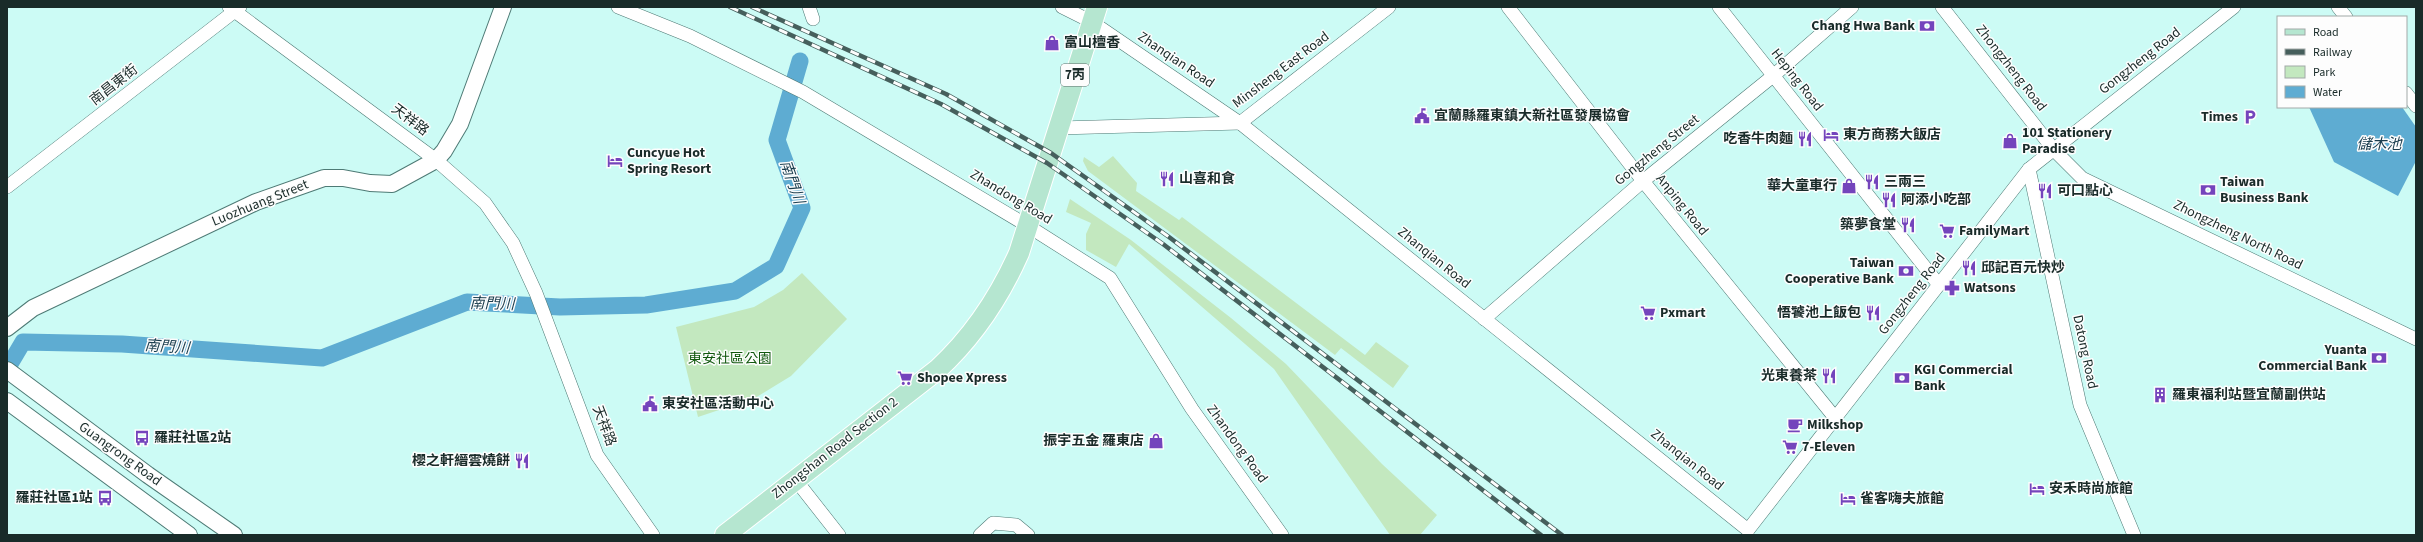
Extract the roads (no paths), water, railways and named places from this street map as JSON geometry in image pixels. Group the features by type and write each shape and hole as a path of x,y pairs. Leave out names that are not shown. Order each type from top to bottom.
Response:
{"main road":[{"name":"7丙","path":"1059,128 1094,14"},
{"name":"Zhongshan Road Section 2","path":"726,535 795,479 937,370 961,348 980,323 1006,282 1028,226 1059,128"}],"street":[{"name":"Luozhuang Street","path":"7,328 33,308 256,202 324,178 392,184 436,160 444,151 460,124 503,7"},
{"name":"Zhandong Road","path":"618,7 690,36 803,92 1028,226 1110,278 1192,409 1282,535"},
{"name":"Zhanqian Road","path":"1062,7 1094,14 1240,123 1748,532"},
{"name":"Minsheng East Road","path":"1059,128 1240,123 1389,7"},
{"name":"Anping Road","path":"1508,7 1642,181 1836,419"},
{"name":"Heping Road","path":"1719,7 1939,285"},
{"name":"Gongzheng Street","path":"1484,319 1642,181 1773,76 1852,7"},
{"name":"Zhongzheng Road","path":"1942,7 2054,150"},
{"name":"Gongzheng Road","path":"1748,532 2029,168 2054,150 2234,7"},
{"path":"2338,7 2345,16"},
{"name":"天祥路","path":"235,8 436,160 485,202 513,243 536,293 597,455 653,535"},
{"name":"南昌東街","path":"10,181 235,8"},
{"path":"2407,94 2416,106"},
{"name":"Zhongzheng North Road","path":"2054,150 2082,178 2416,338"},
{"name":"Datong Road","path":"2029,168 2080,405 2134,535"},
{"name":"Guangrong Road","path":"7,370 148,475 234,535"},
{"name":"Guangrong Road","path":"7,401 189,535"},
{"path":"795,479 839,535"},
{"path":"980,535 993,523 1016,525 1028,535"}],"water":[{"name":"儲木池","path":"2309,108 2403,108 2416,127 2416,161 2398,196 2334,162"}],"waterway":[{"name":"南門川","path":"7,369 23,342 122,344 322,358 467,302 560,307 646,305 735,291 776,266 802,208 777,140 800,61"}],"railway":[{"path":"730,7 941,104 1047,163 1163,244 1541,535"},
{"path":"752,7 946,94 1051,153 1169,237 1562,535"}],"place":[{"name":"Chang Hwa Bank","path":"1927,26"},
{"name":"富山檀香","path":"1052,43"},
{"name":"宜蘭縣羅東鎮大新社區發展協會","path":"1422,116"},
{"name":"Times","path":"2250,117"},
{"name":"東方商務大飯店","path":"1831,135"},
{"name":"吃香牛肉麵","path":"1805,139"},
{"name":"101 Stationery Paradise","path":"2010,141"},
{"name":"Cuncyue Hot Spring Resort","path":"615,161"},
{"name":"山喜和食","path":"1167,179"},
{"name":"三兩三","path":"1872,182"},
{"name":"華大童車行","path":"1849,186"},
{"name":"Taiwan Business Bank","path":"2208,190"},
{"name":"可口點心","path":"2045,191"},
{"name":"阿添小吃部","path":"1889,200"},
{"name":"築夢食堂","path":"1908,225"},
{"name":"FamilyMart","path":"1947,231"},
{"name":"邱記百元快炒","path":"1969,268"},
{"name":"Taiwan Cooperative Bank","path":"1906,271"},
{"name":"Watsons","path":"1952,288"},
{"name":"Pxmart","path":"1648,313"},
{"name":"悟饕池上飯包","path":"1873,313"},
{"name":"Yuanta Commercial Bank","path":"2379,358"},
{"name":"光東養茶","path":"1829,376"},
{"name":"Shopee Xpress","path":"905,378"},
{"name":"KGI Commercial Bank","path":"1902,378"},
{"name":"羅東福利站暨宜蘭副供站","path":"2160,395"},
{"name":"東安社區活動中心","path":"650,404"},
{"name":"Milkshop","path":"1795,425"},
{"name":"羅莊社區2站","path":"142,438"},
{"name":"振宇五金 羅東店","path":"1156,441"},
{"name":"7-Eleven","path":"1790,447"},
{"name":"櫻之軒縉雲燒餅","path":"522,461"},
{"name":"安禾時尚旅館","path":"2037,489"},
{"name":"羅莊社區1站","path":"105,498"},
{"name":"雀客嗨夫旅館","path":"1848,499"}],"park label":[{"name":"東安社區公園","path":"730,359"}]}
